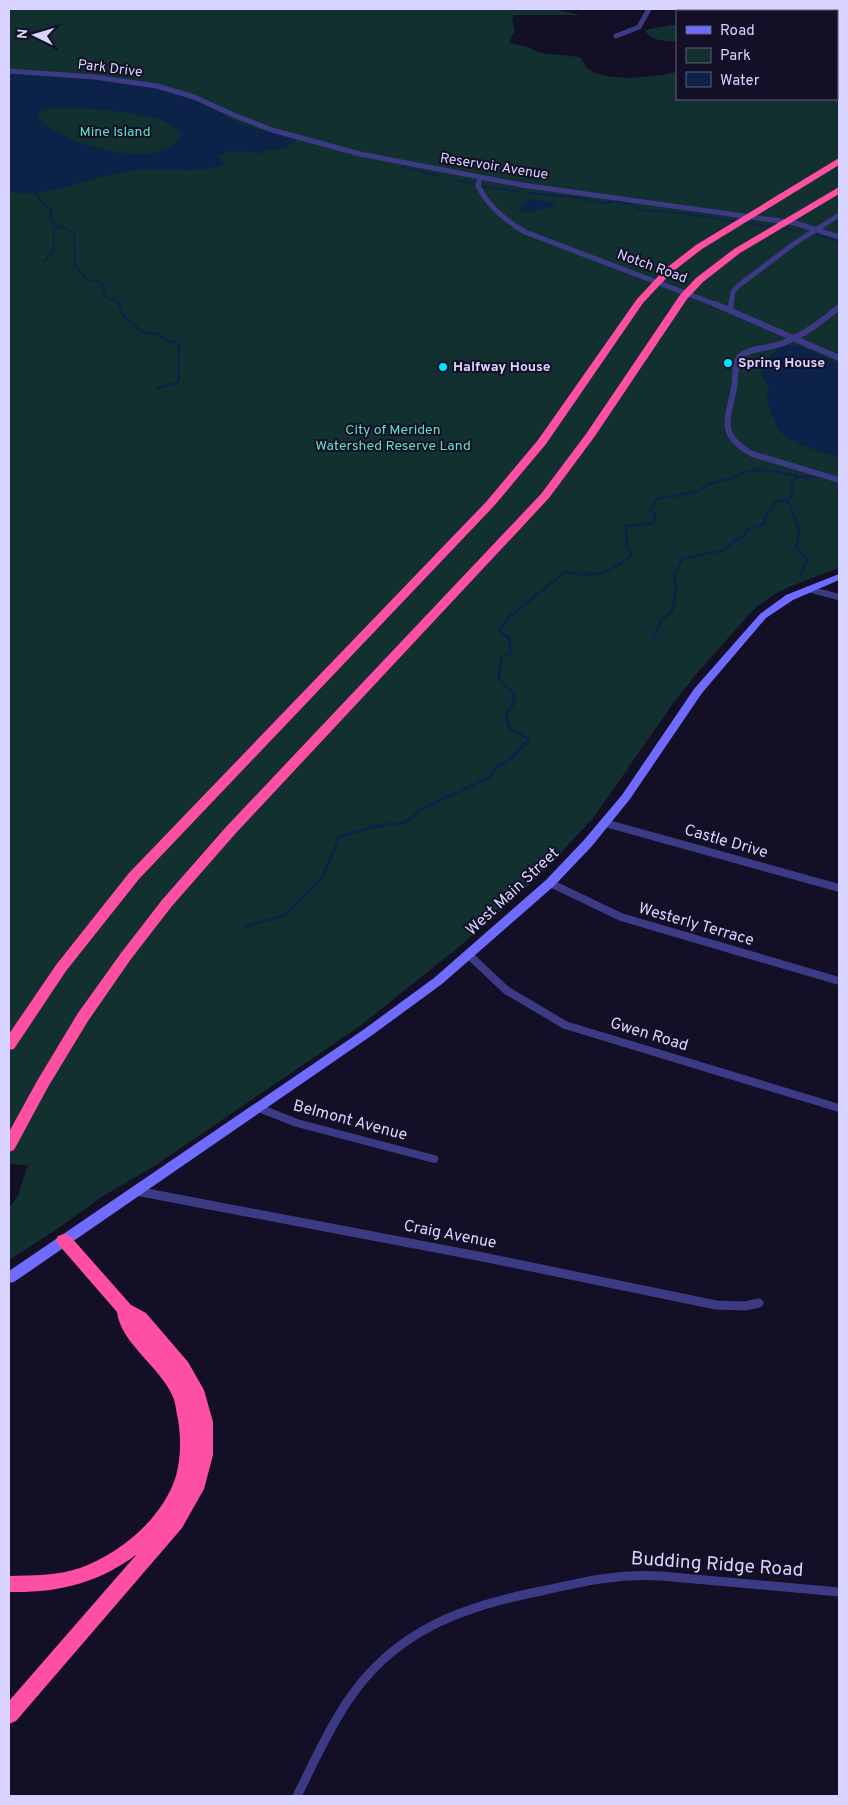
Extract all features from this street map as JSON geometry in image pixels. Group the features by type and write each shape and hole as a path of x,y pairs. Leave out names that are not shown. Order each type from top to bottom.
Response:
{"highway":[{"path":"9,1046 49,985 96,923 152,856 412,588 511,481 550,430 647,293 668,271 694,251 839,161"},
{"path":"9,1146 71,1036 116,970 167,903 237,824 540,500 585,442 679,302 697,283 726,260 839,190"},
{"path":"9,1030 24,1009 49,985"},
{"path":"9,1584 44,1584 86,1575 113,1563 135,1548 167,1512 179,1489 185,1472 189,1448 184,1402 168,1373 127,1323 124,1310 64,1240"},
{"path":"9,1716 168,1532 187,1505 200,1473 204,1455 205,1430 195,1390 182,1367 140,1318 124,1310"}],"main road":[{"name":"West Main Street","path":"9,1278 404,1007 469,955 550,883 605,823 626,797 684,711 713,672 772,608 808,589 839,577"}],"street":[{"path":"616,36 639,27 649,9"},
{"name":"Park Drive","path":"9,71 110,79 178,91"},
{"name":"Reservoir Avenue","path":"178,91 196,97 250,123 331,147 480,178 795,223 839,237"},
{"name":"Notch Road","path":"480,178 478,186 487,204 525,232 730,309 839,358"},
{"path":"730,309 733,292 738,286 789,247 839,215"},
{"path":"839,306 796,338 752,351 739,357 726,427 728,434 740,447 757,457 802,467 839,480"},
{"path":"808,589 839,597"},
{"name":"Castle Drive","path":"605,823 839,888"},
{"name":"Westerly Terrace","path":"550,883 621,918 839,981"},
{"name":"Gwen Road","path":"469,955 506,990 565,1025 839,1108"},
{"name":"Belmont Avenue","path":"258,1108 305,1126 434,1159"},
{"name":"Craig Avenue","path":"136,1192 437,1248 716,1305 745,1306 759,1303"},
{"name":"Budding Ridge Road","path":"297,1796 341,1712 369,1673 388,1654 409,1639 434,1623 458,1612 507,1598 604,1578 625,1576 665,1576 839,1592"}],"green space":[{"name":"City of Meriden Watershed Reserve Land","path":"9,9 557,10 581,15 514,15 512,20 515,31 510,39 510,43 528,47 540,53 580,57 588,69 608,76 632,78 676,72 676,100 838,100 838,10 691,9 839,9 839,568 791,586 773,595 753,610 674,702 594,817 539,876 460,946 360,1026 153,1167 103,1196 9,1260 9,1208 18,1196 28,1165 9,1164"},
{"path":"676,25 676,42 654,38 647,34 645,30"}],"water":[{"path":"9,73 95,79 153,87 188,96 241,124 296,141 286,147 261,153 228,152 218,157 225,164 207,169 137,170 105,176 57,190 25,193 9,191","holes":["61,107 107,110 145,116 174,126 181,134 171,146 154,152 133,154 110,151 87,145 66,136 48,126 37,116 42,109"]},
{"path":"532,199 549,202 557,206 528,212 519,210 526,200"},
{"path":"798,345 839,363 839,456 825,453 791,440 780,431 770,411 767,398 769,387 762,376 764,365 779,348"}],"waterway":[{"path":"402,167 439,176"},
{"path":"455,180 472,184"},
{"path":"482,186 522,192"},
{"path":"34,190 42,203 52,210 50,217 54,225 74,232 75,267 78,268 88,281 97,281 104,285 104,293 108,299 115,299 119,305"},
{"path":"528,193 582,198 602,203 616,201 630,204 642,210 679,213 800,231"},
{"path":"43,262 54,252 54,230 59,227"},
{"path":"817,235 839,241"},
{"path":"119,304 123,315 142,332 158,334 167,341 174,342 179,346 179,380 177,383 156,388"},
{"path":"244,927 285,915 323,877 339,837 373,827 406,822 420,810 488,778 498,766 508,761 529,739 510,729 506,715 512,706 515,695 499,679 501,657 511,654 509,638 499,631 509,617 565,572 585,575 601,573 615,567 632,555 627,545 626,526 653,523 656,515 651,510 657,499 695,492 711,483 733,478 747,471 766,470 800,476"},
{"path":"653,640 662,619 672,612 676,592 674,575 682,559 723,550 734,541 745,536 747,530 764,524 766,516 776,501 788,500 791,497 793,481 800,476"},
{"path":"800,476 820,477"},
{"path":"784,501 789,503 798,527 799,534 796,548 807,560 801,574"}],"place":[{"name":"Spring House","path":"728,363"},
{"name":"Halfway House","path":"443,367"}],"park label":[{"name":"Mine Island","path":"115,132"}]}
